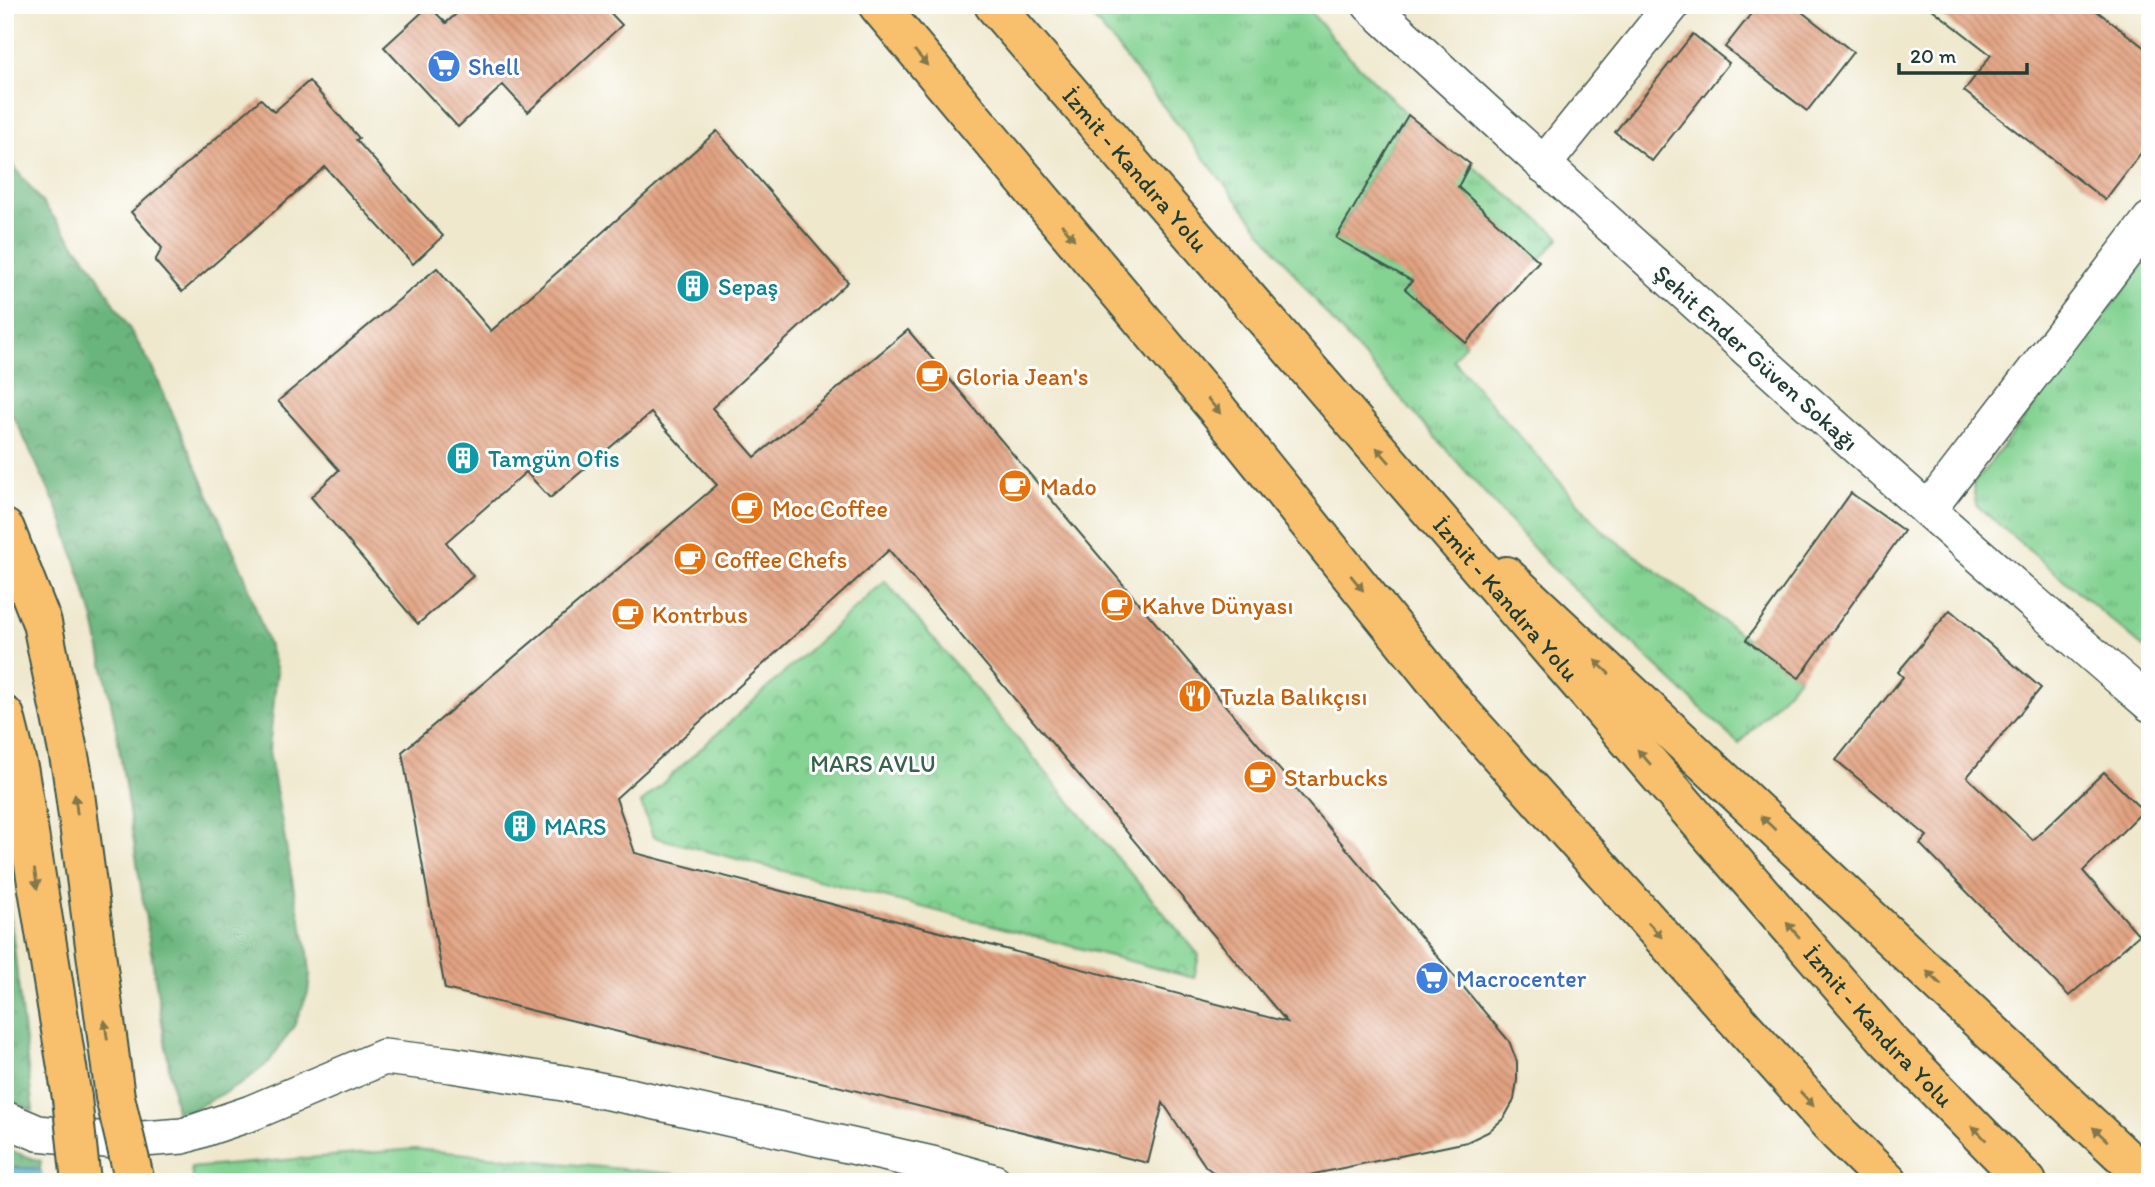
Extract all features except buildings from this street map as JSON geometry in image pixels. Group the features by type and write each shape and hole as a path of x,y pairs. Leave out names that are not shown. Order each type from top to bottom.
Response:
{"main road":[{"path":"878,5 1217,410 1460,711 1839,1134 1888,1182"},
{"name":"İzmit - Kandıra Yolu","path":"994,5 1886,1038 2027,1182"},
{"path":"1413,490 2150,1181"},
{"path":"5,529 42,623 72,771 124,1182"},
{"path":"5,716 19,772 72,1098 81,1182"},
{"path":"115,1097 135,1182"},
{"path":"1839,1134 1870,1182"}],"street":[{"name":"Şehit Ender Güven Sokağı","path":"1370,5 1928,510 2150,704"},
{"path":"1543,164 1672,5"},
{"path":"1928,510 2150,220"},
{"path":"5,1119 38,1133 116,1142 183,1136 251,1113 384,1057 452,1065 610,1092 932,1164 994,1182"}],"green space":[{"path":"1082,5 1305,5 1341,48 1408,115 1336,237 1389,268 1470,164 1560,237 1539,261 1478,206 1405,289 1466,343 1453,360 1603,531 1799,678 1739,744 1547,563 1327,315"},
{"path":"5,155 92,266 151,365 244,574 277,670 269,751 308,952 308,993 294,1026 269,1062 243,1083 177,1118 115,722 94,620 61,516 18,425 5,404"},
{"path":"2150,256 2150,653 1976,505 1973,485"},
{"name":"MARS AVLU","path":"885,581 1199,955 1194,978 653,837 641,803"},
{"path":"5,871 33,1111 5,1097"},
{"path":"5,1149 41,1161 40,1169 5,1167"},
{"path":"415,1149 757,1182 490,1182 424,1174 322,1182 193,1181 191,1168"}],"water":[{"path":"5,1167 40,1169 43,1182 5,1182"},
{"path":"424,1174 490,1182 322,1182"}],"place":[{"name":"Shell","path":"444,66"},
{"name":"Sepaş","path":"693,286"},
{"name":"Gloria Jean's","path":"932,376"},
{"name":"Tamgün Ofis","path":"463,458"},
{"name":"Mado","path":"1015,486"},
{"name":"Moc Coffee","path":"747,508"},
{"name":"Coffee Chefs","path":"690,559"},
{"name":"Kahve Dünyası","path":"1117,605"},
{"name":"Kontrbus","path":"628,614"},
{"name":"Tuzla Balıkçısı","path":"1195,696"},
{"name":"Starbucks","path":"1260,777"},
{"name":"MARS","path":"520,826"},
{"name":"Macrocenter","path":"1432,978"}]}
